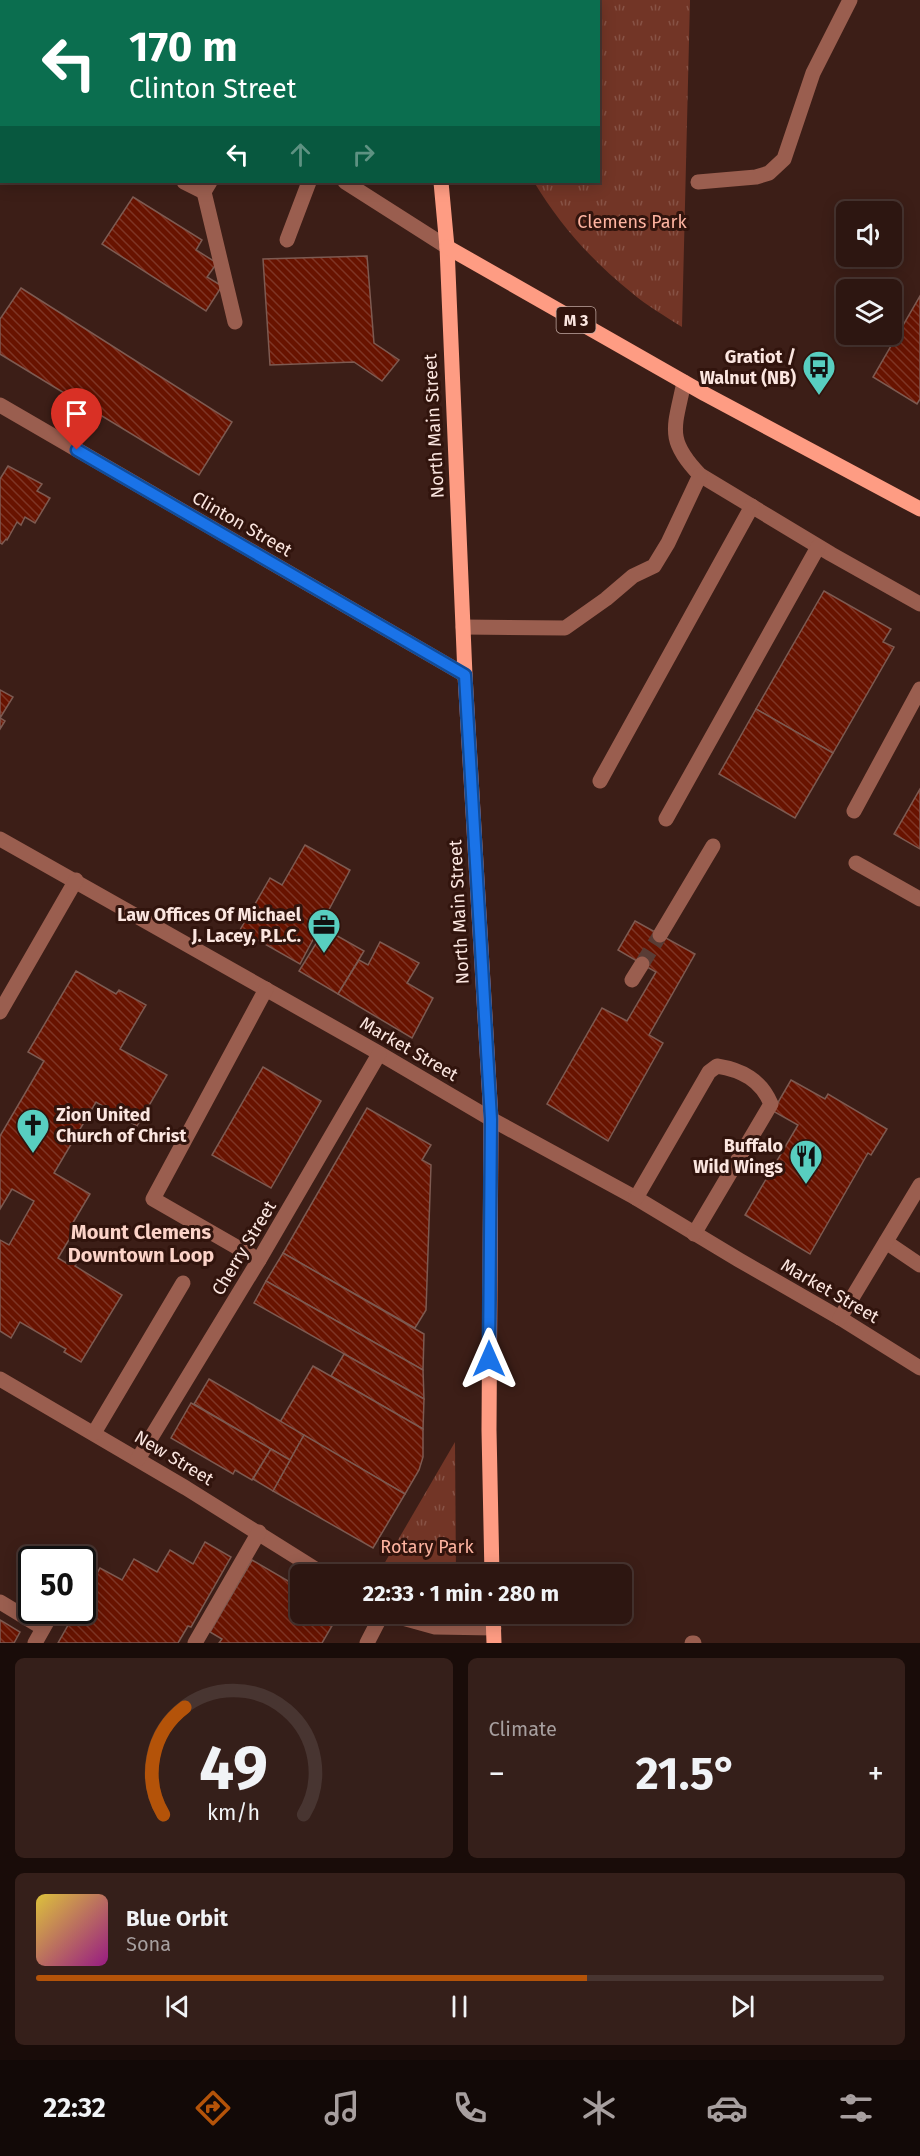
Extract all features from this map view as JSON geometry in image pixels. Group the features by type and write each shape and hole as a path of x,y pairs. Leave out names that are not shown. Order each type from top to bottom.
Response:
{"main road":[{"name":"North Main Street","path":"441,183 447,247 465,675 491,1119 489,1431 492,1564"},
{"name":"M 3","path":"447,247 684,382 920,509"}],"street":[{"path":"698,182 756,177 769,173 784,159 813,73 850,0"},
{"path":"189,183 207,187 235,322"},
{"path":"287,240 309,183"},
{"path":"347,183 447,247"},
{"path":"684,382 674,429 676,441 684,458 700,475 818,547 920,604"},
{"name":"Clinton Street","path":"0,405 465,675"},
{"path":"463,627 565,628 606,599 633,576 654,566 668,543 700,475"},
{"path":"600,781 752,506"},
{"path":"666,819 818,547"},
{"path":"854,811 920,690"},
{"name":"Market Street","path":"0,838 491,1119 636,1198 840,1318 920,1368"},
{"path":"660,935 713,846"},
{"path":"856,862 920,899"},
{"path":"0,1012 76,880"},
{"path":"632,980 642,964"},
{"path":"259,1260 153,1199 266,989"},
{"name":"Cherry Street","path":"138,1459 259,1260 379,1054"},
{"path":"636,1198 709,1072 717,1066 734,1068 747,1074 765,1091 771,1104 694,1234"},
{"path":"840,1318 920,1185"},
{"path":"886,1242 920,1266"},
{"path":"93,1433 183,1283"},
{"name":"New Street","path":"0,1379 138,1459 308,1564"},
{"path":"195,1643 259,1532"},
{"path":"0,1602 44,1628"},
{"path":"35,1643 46,1624"},
{"path":"367,1643 377,1624"},
{"path":"424,1624 435,1627 494,1628"}],"green space":[{"name":"Clemens Park","path":"600,0 690,0 682,327 644,302 604,268 578,242 535,183 600,183"},
{"name":"Rotary Park","path":"455,1442 456,1564 384,1564"}],"building":[{"path":"133,197 202,240 196,250 217,263 207,277 222,286 206,311 102,244"},
{"path":"367,256 374,343 399,360 382,381 354,362 270,365 263,259"},
{"path":"21,288 232,422 199,475 0,354 0,319"},
{"path":"920,296 920,399 917,404 873,377 892,345 902,345 902,327"},
{"path":"8,466 42,484 37,491 50,498 35,523 25,517 21,525 17,522 7,540 2,544 0,543 0,479"},
{"path":"824,591 891,629 883,642 894,647 833,753 756,709"},
{"path":"0,690 13,697 0,718"},
{"path":"756,709 833,753 795,818 719,774"},
{"path":"0,718 5,721 0,729"},
{"path":"920,789 920,849 894,834"},
{"path":"305,845 350,870 300,964 240,930 270,878 282,885"},
{"path":"635,921 695,954 649,1035 663,1043 608,1141 547,1104 602,1008 627,1021 656,972 618,950"},
{"path":"325,929 364,951 338,994 299,971"},
{"path":"380,942 419,963 407,983 433,998 412,1038 338,994 359,960 368,965"},
{"name":"Zion United Church of Christ","path":"76,971 116,994 119,990 146,1005 120,1049 167,1075 137,1126 96,1102 54,1173 90,1194 71,1226 76,1228 58,1258 66,1263 69,1258 77,1263 75,1266 122,1295 81,1362 64,1352 66,1349 20,1322 11,1338 0,1331 0,1240 9,1245 34,1201 12,1189 0,1209 0,1136 44,1061 28,1052"},
{"path":"263,1067 321,1101 271,1188 212,1155"},
{"name":"Buffalo Wild Wings","path":"791,1080 825,1099 828,1094 887,1129 871,1155 868,1153 810,1254 745,1215 798,1125 773,1111"},
{"path":"367,1108 431,1145 422,1160 431,1165 426,1310 415,1328 283,1253"},
{"path":"283,1253 424,1334 423,1370 266,1281"},
{"path":"266,1281 423,1370 424,1399 254,1303"},
{"path":"344,1354 424,1399 423,1429 331,1376"},
{"path":"313,1366 423,1429 423,1457 419,1470 405,1494 280,1422"},
{"path":"209,1379 304,1435 290,1460 194,1404"},
{"path":"191,1403 271,1449 252,1480 235,1470 233,1474 171,1438"},
{"path":"304,1435 405,1494 373,1548 273,1491"},
{"path":"271,1449 290,1460 273,1491 253,1479"},
{"path":"205,1542 231,1557 191,1627 188,1626 178,1643 58,1643 69,1624 96,1624 96,1575 100,1568 122,1580 134,1559 157,1572 170,1550 193,1564"},
{"path":"252,1560 290,1582 290,1624 333,1624 322,1643 219,1643 222,1639 210,1632"},
{"path":"0,1620 20,1632 14,1643 0,1643"}],"tunnel":[{"path":"642,964 660,935"}],"place":[{"name":"Gratiot / Walnut (NB)","path":"819,396"},
{"name":"Law Offices Of Michael J. Lacey, P.L.C.","path":"324,954"},
{"name":"Zion United Church of Christ","path":"33,1154"},
{"name":"Buffalo Wild Wings","path":"806,1185"}],"district":[{"name":"Mount Clemens Downtown Loop","path":"141,1244"}],"route":[{"path":"77,450 465,675 491,1119 489,1359"}]}
